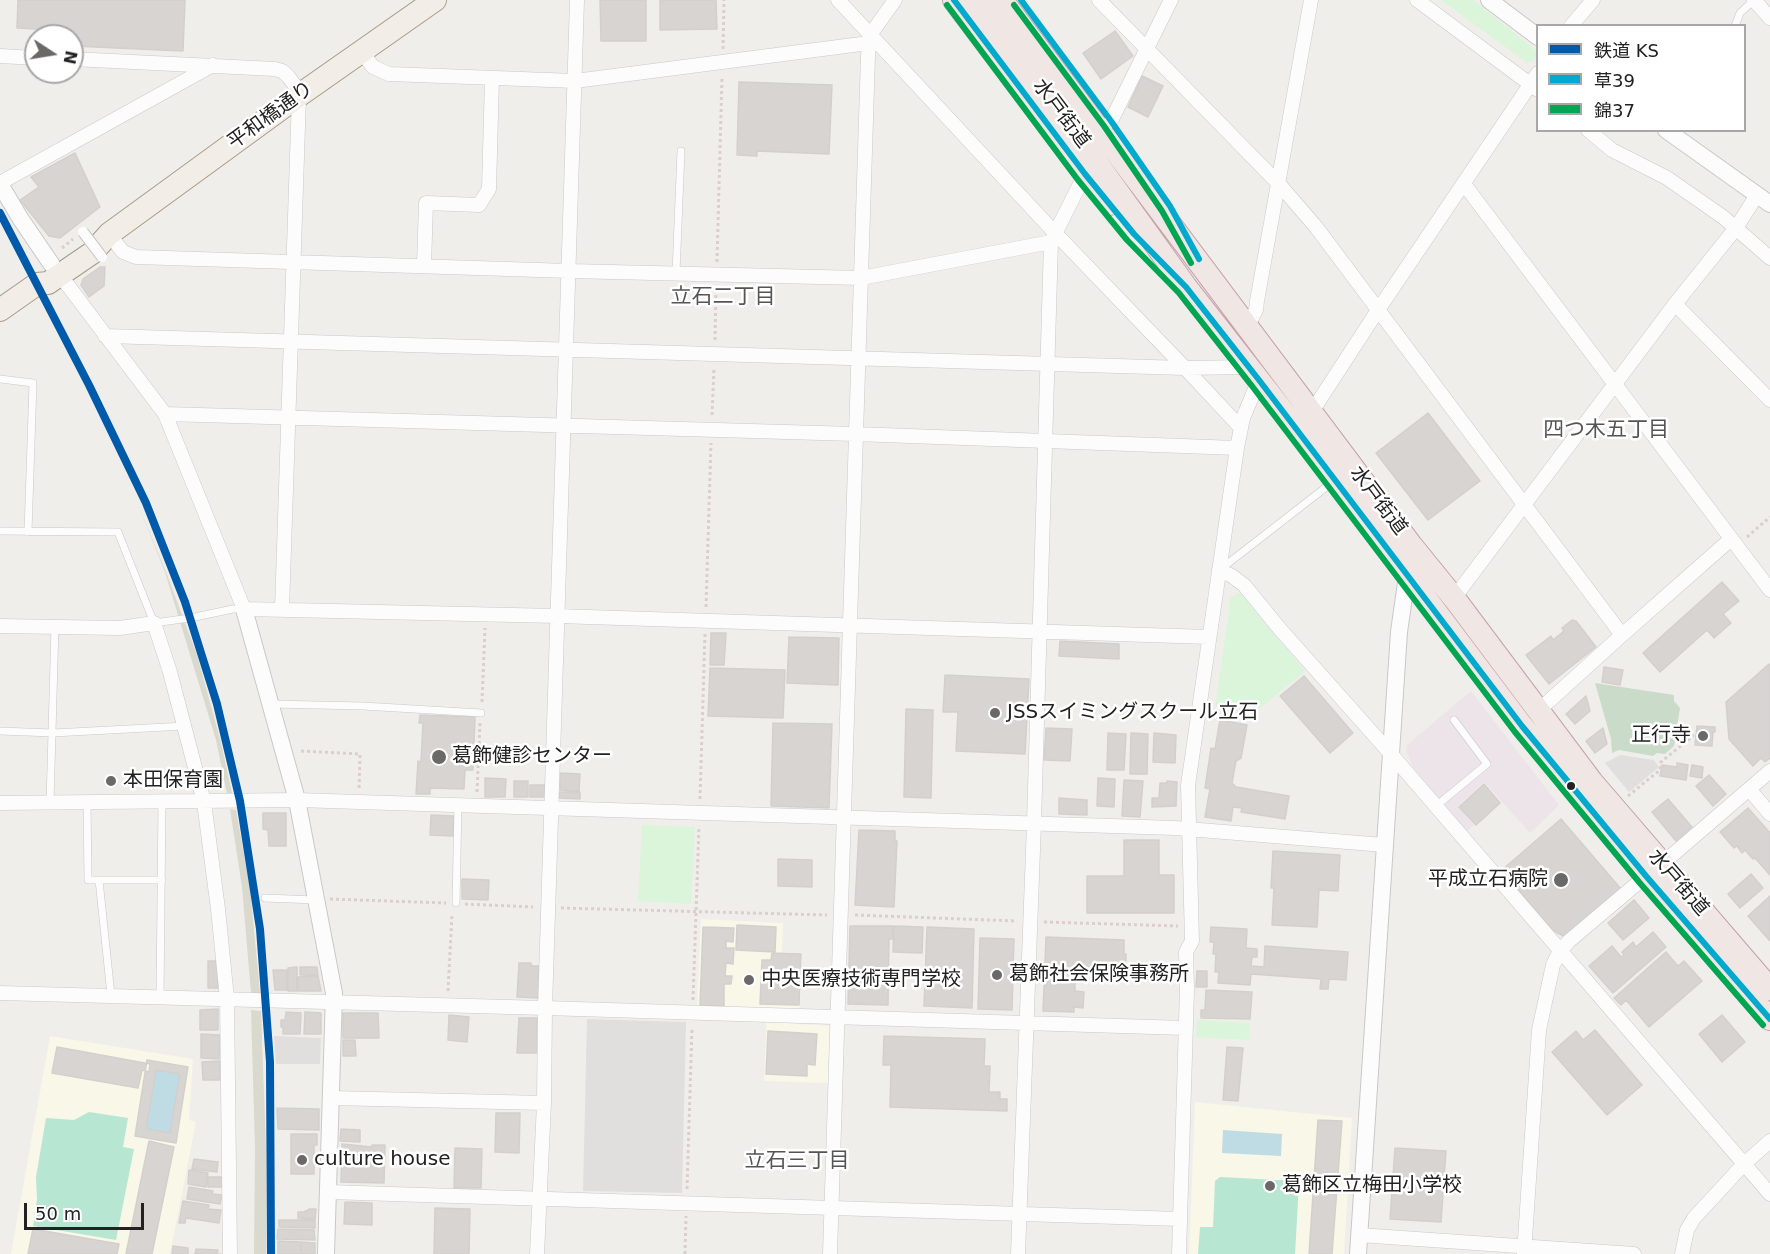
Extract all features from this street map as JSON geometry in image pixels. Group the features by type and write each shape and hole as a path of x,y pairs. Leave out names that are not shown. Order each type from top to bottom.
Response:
{"highway":[{"path":"954,0 1090,166"},
{"name":"水戸街道","path":"977,0 1134,234 1186,287 1336,479 1407,576"},
{"name":"水戸街道","path":"1002,0 1170,206 1204,269 1411,545 1522,726 1654,870 1770,990"},
{"path":"1021,0 1109,130"},
{"path":"1411,545 1407,576 1439,592"},
{"name":"水戸街道","path":"1439,592 1538,711 1654,870 1770,1019"}],"main road":[{"name":"平和橋通り","path":"0,310 37,284 48,283 56,270 92,253 109,234 435,0"}],"street":[{"path":"537,1254 544,1103 545,1008 577,0"},
{"path":"838,0 870,39 1053,238 1185,368 1241,428"},
{"path":"830,1254 867,56 870,39 895,0"},
{"path":"1099,0 1279,184 1316,227 1622,635"},
{"path":"1109,130 1171,0"},
{"path":"1247,327 1256,310 1311,0"},
{"path":"1311,412 1378,310 1535,83 1417,0"},
{"path":"1489,0 1536,35"},
{"path":"1573,24 1593,0"},
{"path":"1754,0 1770,18"},
{"path":"362,52 373,68 389,74 575,81 870,39"},
{"path":"0,56 24,57"},
{"path":"84,60 275,69 282,71 294,82 300,95 282,609"},
{"path":"213,65 0,184 56,270 165,414 244,609 297,800 334,993 326,1254"},
{"path":"424,266 426,203 479,205 489,189 492,78"},
{"path":"1590,132 1612,150 1667,178 1736,228 1770,258"},
{"path":"1439,592 1524,504 1675,304 1736,228 1763,199 1669,132"},
{"path":"1018,1254 1053,238 1090,166"},
{"path":"1464,184 1770,590"},
{"path":"83,231 102,257"},
{"path":"109,234 123,252 136,256 569,271 861,278 1053,238"},
{"path":"1675,304 1770,400"},
{"path":"105,336 1047,363 1185,368 1254,374 1237,448 1188,785 1192,941 1186,952 1187,989 1179,1254"},
{"path":"165,414 855,434 1237,448"},
{"path":"1538,711 1622,635 1734,543"},
{"path":"1220,570 1244,585 1770,1194"},
{"path":"1358,1254 1384,845 1400,632 1407,576"},
{"path":"244,609 557,616 1209,637"},
{"path":"0,626 120,628 154,623 170,672 204,802 218,909 227,999 230,1254"},
{"path":"1524,1250 1539,1030 1553,965 1560,951 1770,771"},
{"path":"1749,789 1770,814"},
{"path":"0,803 297,800 1034,823 1189,830 1384,845"},
{"path":"0,993 1185,1028"},
{"path":"331,1098 544,1103"},
{"path":"1682,1254 1688,1230 1703,1206 1770,1141"},
{"path":"328,1192 1180,1220"},
{"path":"1359,1235 1524,1250 1634,1254"}],"lane":[{"path":"1736,24 1740,13 1754,0"},
{"path":"676,273 681,151"},
{"path":"0,379 33,383 28,532"},
{"path":"1220,570 1336,479"},
{"path":"0,531 118,532 154,623 244,609"},
{"path":"50,803 55,626"},
{"path":"271,704 363,706 481,713"},
{"path":"1436,806 1487,764 1454,720"},
{"path":"0,731 53,733 185,726"},
{"path":"87,802 88,880 162,880"},
{"path":"160,997 162,802"},
{"path":"456,903 459,805"},
{"path":"99,880 111,995"},
{"path":"265,898 316,899"}],"path":[{"path":"1734,543 1770,517"},
{"path":"1626,797 1660,770 1661,762 1695,735"},
{"path":"284,750 360,754 359,802"},
{"path":"316,899 452,903 448,1005"},
{"path":"456,903 1180,926 1186,952"}],"shaded area":[{"path":"137,502 166,572 197,655 232,793 227,794 216,740 165,572"},
{"path":"1471,691 1559,805 1530,833 1484,782 1458,806 1474,825 1466,832 1413,767 1406,751 1407,745"},
{"path":"1620,755 1654,760 1659,767 1629,792 1605,763"},
{"path":"230,809 236,810 250,888 260,993 251,993 242,887"},
{"name":"中央医療技術専門学校","path":"701,919 783,923 782,952 802,953 799,1024 830,1026 828,1083 764,1081 767,1010 697,1007"},
{"path":"251,1010 261,1011 266,1150 266,1254 254,1254 255,1148"},
{"path":"587,1019 686,1022 682,1193 583,1191"},
{"path":"50,1036 193,1059 189,1120 196,1122 170,1254 11,1254"},
{"path":"274,1036 321,1038 320,1064 276,1064"},
{"name":"葛飾区立梅田小学校","path":"1195,1102 1352,1118 1344,1254 1189,1254"}],"green space":[{"path":"1441,0 1473,0 1536,50 1536,59 1527,63"},
{"path":"1240,593 1305,671 1253,714 1215,708 1231,597"},
{"path":"1595,683 1674,695 1674,701 1680,708 1674,746 1665,754 1657,753 1653,756 1619,750 1612,753 1611,739"},
{"path":"642,825 695,827 691,904 638,901"},
{"path":"1197,1020 1250,1023 1249,1040 1196,1037"},
{"path":"89,1112 128,1118 123,1147 134,1149 116,1240 33,1226 37,1199 36,1177 46,1118 74,1120"},
{"path":"1220,1177 1299,1183 1295,1254 1198,1254 1200,1227 1213,1227 1215,1181"}],"water":[{"path":"156,1070 180,1074 170,1133 146,1129"},
{"path":"1223,1130 1282,1134 1281,1156 1222,1153"}],"building":[{"path":"18,0 185,0 183,51 84,47 84,24 24,24 24,28 17,28"},
{"path":"600,0 646,0 646,41 601,41"},
{"path":"660,0 716,0 717,29 660,30"},
{"path":"1115,31 1133,56 1101,79 1083,53"},
{"path":"1142,76 1163,86 1148,117 1128,107"},
{"path":"739,82 832,85 829,154 757,151 757,156 737,155"},
{"path":"75,153 100,207 60,238 49,236 20,200 39,187 31,177"},
{"path":"100,267 105,267 104,286 89,297 81,285 83,279"},
{"path":"1428,413 1480,481 1428,520 1376,453"},
{"path":"1722,582 1739,601 1723,614 1731,623 1714,638 1707,630 1660,672 1643,653"},
{"path":"1572,620 1576,621 1596,647 1549,684 1526,655 1551,636 1553,640"},
{"path":"711,633 726,633 724,665 710,665"},
{"path":"789,637 839,638 838,685 787,683"},
{"path":"1060,641 1119,644 1119,659 1059,656"},
{"path":"1769,664 1770,758 1765,762 1761,758 1753,766 1729,739 1726,702"},
{"path":"1604,667 1623,670 1620,685 1602,682"},
{"path":"710,668 785,670 783,718 708,716"},
{"path":"945,675 1029,679 1025,754 956,751 958,712 943,712"},
{"path":"1304,676 1353,733 1330,753 1280,696"},
{"path":"1586,696 1590,711 1575,724 1566,714"},
{"path":"906,709 933,710 931,798 904,797"},
{"path":"420,715 475,717 473,770 465,770 464,789 430,788 430,794 416,794 418,761 421,762 423,723 419,723"},
{"path":"1220,720 1247,725 1241,758 1236,761 1232,783 1236,787 1289,796 1285,819 1241,812 1242,808 1233,807 1231,821 1205,817 1210,789 1205,788 1211,748 1215,749"},
{"path":"773,723 832,724 829,808 771,806"},
{"path":"1697,726 1715,727 1712,746 1695,745"},
{"path":"1046,728 1072,729 1070,761 1044,760"},
{"path":"1603,728 1607,744 1595,753 1586,741"},
{"path":"1108,733 1126,734 1124,770 1107,770"},
{"path":"1131,733 1148,734 1147,774 1130,774"},
{"path":"1154,733 1176,735 1175,763 1153,762"},
{"path":"1677,763 1688,765 1686,780 1660,776 1662,765 1677,767"},
{"path":"1692,765 1703,767 1702,778 1690,776"},
{"path":"560,773 580,774 579,791 560,790"},
{"path":"1709,775 1726,794 1713,806 1696,786"},
{"path":"485,778 506,779 505,797 485,797"},
{"path":"1098,778 1115,779 1114,807 1097,806"},
{"path":"1124,780 1143,781 1140,817 1122,816"},
{"path":"514,781 528,781 528,797 514,797"},
{"path":"1167,781 1177,782 1176,806 1152,807 1152,798 1159,798 1160,783 1167,783"},
{"path":"1484,784 1500,803 1476,825 1459,807"},
{"path":"530,785 545,785 544,797 530,797"},
{"path":"560,792 580,792 580,799 559,798"},
{"path":"1059,798 1087,800 1087,815 1059,814"},
{"path":"1668,799 1692,827 1676,841 1652,812"},
{"path":"1748,808 1770,833 1770,875 1755,858 1753,859 1745,850 1742,853 1737,846 1734,848 1720,832"},
{"path":"263,813 286,813 286,846 269,846 268,830 263,829"},
{"path":"431,815 454,816 453,836 430,835"},
{"name":"平成立石病院","path":"1561,819 1621,889 1565,937 1551,929 1502,870"},
{"path":"859,830 895,831 895,841 897,841 894,907 855,905"},
{"path":"1124,840 1159,840 1159,875 1174,875 1174,913 1087,913 1087,876 1124,876"},
{"path":"1273,851 1340,855 1338,891 1319,890 1317,927 1272,925"},
{"path":"778,859 812,860 812,887 778,886"},
{"path":"1751,874 1763,888 1740,908 1728,894"},
{"path":"462,879 489,880 488,900 462,899"},
{"path":"1770,896 1770,941 1748,916"},
{"path":"1634,900 1649,918 1623,940 1608,923"},
{"path":"737,925 776,927 775,952 736,950"},
{"path":"850,926 893,926 893,939 889,939 888,1005 848,1004"},
{"path":"894,926 923,927 922,953 893,952"},
{"path":"703,927 734,928 733,942 726,941 726,948 734,948 733,964 726,963 725,976 732,976 731,984 724,984 724,1006 700,1005"},
{"path":"927,927 974,929 972,1008 924,1006"},
{"path":"1211,927 1247,929 1246,948 1257,949 1257,957 1252,957 1251,966 1264,967 1265,946 1348,952 1346,980 1329,979 1328,989 1320,989 1321,979 1251,974 1250,985 1218,983 1219,972 1215,972 1216,954 1213,954 1214,942 1210,942"},
{"path":"1653,932 1666,947 1613,993 1589,966 1612,946 1621,957 1624,955 1622,952 1633,942 1636,947"},
{"path":"1046,937 1124,940 1126,961 1123,961 1123,971 1075,969 1075,991 1084,992 1083,1008 1074,1007 1074,1012 1043,1011"},
{"path":"980,938 1014,939 1012,1010 978,1009"},
{"path":"1666,952 1678,966 1684,961 1702,981 1649,1027 1626,1000 1621,1005 1614,998"},
{"path":"772,953 801,954 799,1005 760,1004 762,960 771,960"},
{"path":"208,961 218,961 218,988 208,988"},
{"path":"519,963 539,966 538,998 517,997"},
{"path":"297,967 297,991 288,991 288,968"},
{"path":"300,967 317,967 318,975 300,975"},
{"path":"273,970 287,970 287,990 275,990"},
{"path":"1197,971 1207,971 1207,987 1196,987"},
{"path":"318,976 321,991 298,991 298,977"},
{"path":"1206,990 1252,992 1250,1019 1201,1018 1201,1010 1205,1010"},
{"path":"218,1009 218,1030 200,1030 200,1010"},
{"path":"286,1012 301,1013 300,1034 283,1034 281,1020 285,1020"},
{"path":"305,1012 321,1013 321,1034 304,1034"},
{"path":"343,1013 378,1013 379,1038 343,1038"},
{"path":"449,1015 469,1017 467,1042 448,1040"},
{"path":"1722,1015 1745,1042 1722,1062 1699,1034"},
{"path":"519,1018 537,1018 537,1053 517,1053"},
{"path":"1595,1030 1642,1085 1607,1115 1552,1052 1576,1031 1583,1040"},
{"path":"768,1031 817,1034 815,1065 807,1064 807,1076 766,1074"},
{"path":"201,1034 220,1035 219,1059 201,1058"},
{"path":"884,1036 985,1039 984,1066 990,1066 989,1092 1000,1092 1000,1099 1007,1099 1007,1111 890,1107 891,1065 883,1065"},
{"path":"343,1040 355,1040 356,1056 343,1056"},
{"path":"57,1047 150,1064 149,1072 142,1070 138,1088 52,1073"},
{"path":"1227,1047 1243,1048 1238,1101 1223,1100"},
{"path":"147,1060 188,1067 176,1143 135,1136","holes":["156,1070 180,1074 170,1133 146,1129"]},
{"path":"220,1061 220,1080 203,1080 202,1062"},
{"path":"277,1108 319,1109 319,1130 278,1129"},
{"path":"496,1113 520,1113 519,1153 495,1152"},
{"path":"1318,1120 1342,1121 1332,1254 1309,1254"},
{"path":"341,1129 360,1130 360,1142 340,1141"},
{"name":"culture house","path":"291,1134 317,1134 317,1145 314,1145 314,1174 291,1174"},
{"path":"149,1141 174,1147 152,1254 126,1254"},
{"path":"342,1144 372,1147 372,1145 385,1145 384,1183 341,1182"},
{"path":"455,1148 482,1149 481,1188 454,1188"},
{"path":"1395,1148 1446,1151 1441,1222 1390,1219"},
{"path":"194,1159 218,1162 217,1172 192,1169"},
{"path":"189,1170 208,1173 206,1187 188,1184"},
{"path":"208,1177 223,1177 223,1187 208,1187"},
{"path":"189,1187 222,1195 220,1204 187,1199"},
{"path":"183,1201 209,1205 208,1209 221,1210 219,1223 186,1218 185,1223 179,1223"},
{"path":"345,1202 372,1203 372,1225 344,1224"},
{"path":"435,1208 470,1209 469,1254 434,1254"},
{"path":"309,1209 316,1209 315,1219 298,1218 298,1212 305,1212"},
{"path":"279,1220 315,1220 315,1228 279,1227"},
{"path":"33,1229 119,1244 117,1254 28,1254"},
{"path":"278,1229 314,1230 315,1240 277,1239"},
{"path":"278,1241 301,1242 301,1254 278,1254"},
{"path":"301,1242 315,1243 315,1254 301,1254"},
{"path":"173,1246 188,1248 188,1254 172,1254"},
{"path":"196,1249 218,1250 217,1254 195,1254"}],"rail line":[{"name":"KS","path":"0,213 89,385 146,503 185,602 217,704 240,801 260,929 270,1062 271,1254"}],"transit line":[{"name":"草39","path":"954,0 1085,174 1134,234 1186,287 1259,380 1522,726 1646,876 1770,1019"},
{"name":"草39","path":"1021,0 1111,121 1170,206 1199,259"},
{"name":"錦37","path":"947,5 1078,180 1127,240 1179,293 1252,386 1515,732 1639,882 1763,1025"},
{"name":"錦37","path":"1014,5 1104,126 1162,211 1191,263"}],"place":[{"name":"JSSスイミングスクール立石","path":"995,713"},
{"name":"正行寺","path":"1703,736"},
{"name":"葛飾健診センター","path":"439,757"},
{"name":"本田保育園","path":"111,781"},
{"name":"平成立石病院","path":"1561,880"},
{"name":"葛飾社会保険事務所","path":"997,975"},
{"name":"中央医療技術専門学校","path":"749,980"},
{"name":"culture house","path":"302,1160"},
{"name":"葛飾区立梅田小学校","path":"1270,1186"}],"district":[{"name":"立石二丁目","path":"723,298"},
{"name":"四つ木五丁目","path":"1606,431"},
{"name":"立石三丁目","path":"797,1162"}]}
